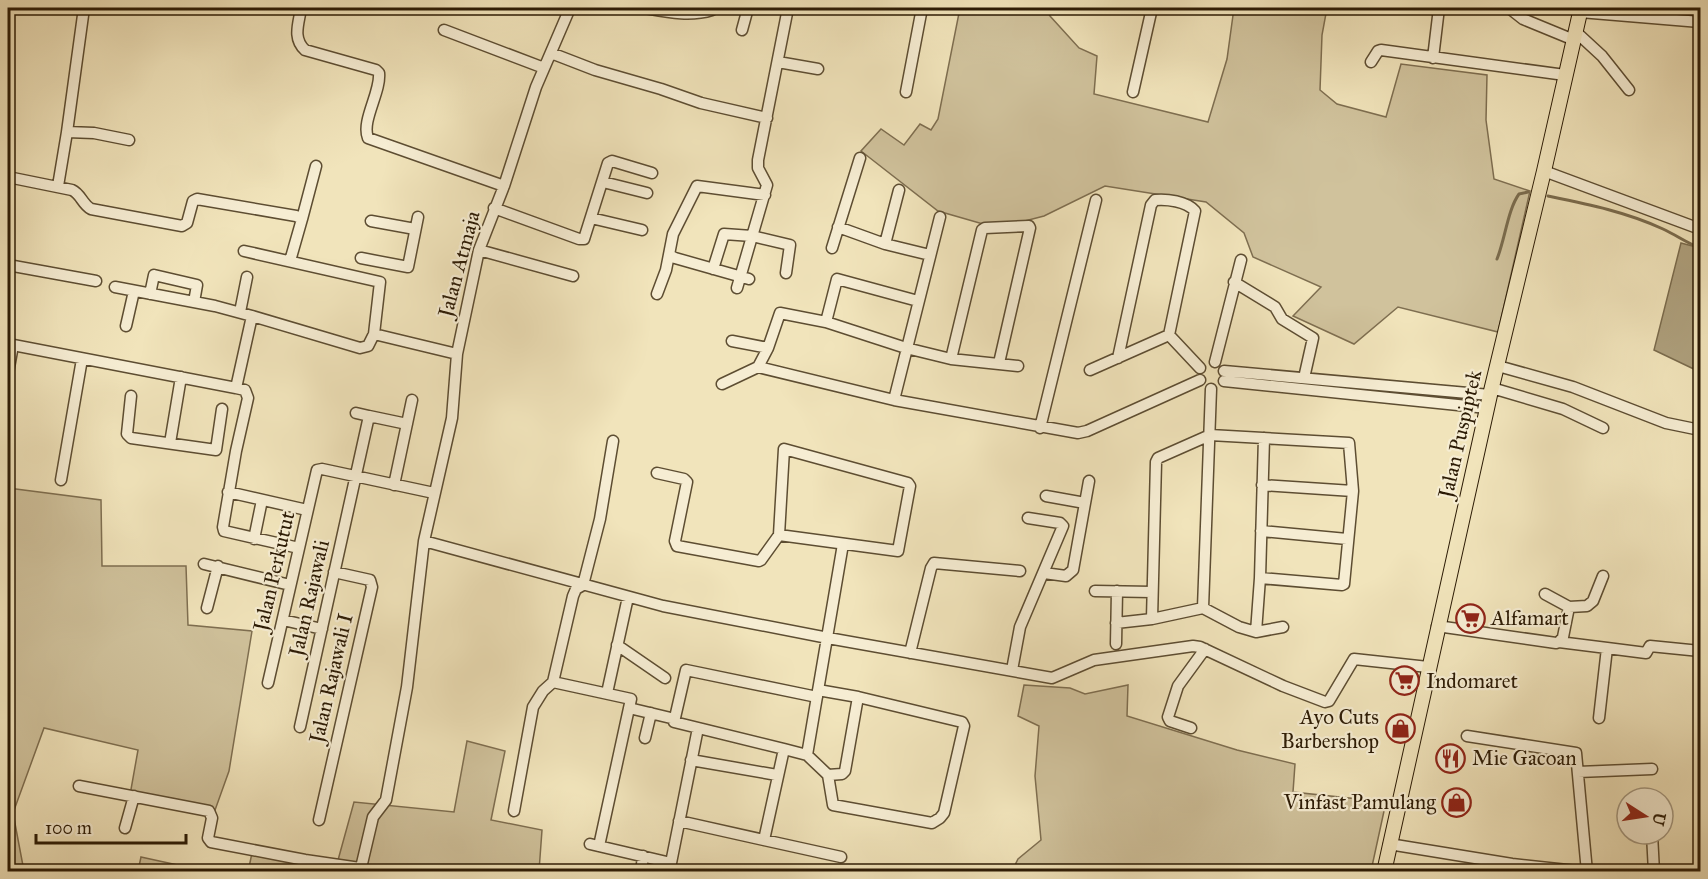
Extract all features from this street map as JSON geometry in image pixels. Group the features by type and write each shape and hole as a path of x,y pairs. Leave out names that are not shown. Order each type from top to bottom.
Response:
{"main road":[{"name":"Jalan Puspiptek","path":"1384,872 1437,626 1581,10"}],"street":[{"path":"58,186 84,8"},
{"path":"301,8 296,36 298,44 305,50 376,70 379,73 366,130 368,138 504,186"},
{"name":"Jalan Atmaja","path":"360,870 373,817 386,800 407,687 424,541 452,418 457,354 479,250 504,186 536,87 570,8"},
{"path":"645,8 677,14 712,10"},
{"path":"742,30 748,8"},
{"path":"737,288 745,278 752,236 765,195 767,180 758,165 788,8"},
{"path":"906,92 922,8"},
{"path":"1133,92 1152,8"},
{"path":"1433,58 1439,8"},
{"path":"1509,8 1523,19 1575,36 1602,56 1629,90"},
{"path":"1581,10 1701,22"},
{"path":"444,30 544,68"},
{"path":"1371,62 1381,50 1565,75"},
{"path":"551,53 596,70 700,103 767,118"},
{"path":"778,62 818,69"},
{"path":"67,132 94,133 129,140"},
{"path":"832,248 860,158"},
{"path":"494,208 584,239 610,161 652,173"},
{"path":"290,261 316,166"},
{"path":"1544,171 1701,229"},
{"path":"8,177 76,191 85,205 91,209 182,226 187,223 193,201 197,199 302,219"},
{"path":"603,182 647,193"},
{"path":"657,294 666,270 673,234 697,186 765,195"},
{"path":"885,244 899,190"},
{"path":"1040,428 1096,200"},
{"path":"1118,358 1151,205 1155,200 1185,204 1195,211 1169,335"},
{"path":"361,258 408,267 418,217"},
{"path":"894,400 939,217"},
{"path":"591,218 642,230"},
{"path":"371,221 416,229"},
{"path":"951,359 982,230 1029,226 999,363"},
{"path":"838,227 885,244 930,255"},
{"path":"713,269 724,234 752,236 790,245 786,273"},
{"path":"479,250 573,276"},
{"path":"244,251 380,282"},
{"path":"669,255 745,278"},
{"path":"1215,362 1241,260"},
{"path":"115,287 240,312 360,348 368,346 374,334 380,282 385,263"},
{"path":"8,265 96,281"},
{"path":"150,294 154,275 197,285 194,302"},
{"path":"240,312 248,277"},
{"path":"826,322 837,279 918,301"},
{"path":"1234,282 1275,307 1282,319 1313,338 1304,378"},
{"path":"126,326 134,291"},
{"path":"722,384 758,367 768,348 780,313 826,322 906,348 951,359 1018,366"},
{"path":"236,388 252,316"},
{"path":"374,334 457,354"},
{"path":"1169,335 1200,368"},
{"path":"1090,370 1169,335"},
{"path":"732,341 768,348"},
{"path":"8,373 10,345 245,390 248,398 228,492 224,531 299,548"},
{"path":"61,480 82,359"},
{"path":"1215,362 1222,367 1224,376 1216,388 1211,389 1201,384 1198,376 1200,368 1207,363 1215,362"},
{"path":"1498,366 1574,387 1666,423 1701,430"},
{"path":"758,367 894,400 1040,428 1083,433 1200,380"},
{"path":"1224,376 1304,378 1365,389"},
{"path":"1224,376 1365,389 1490,397 1563,409 1602,428"},
{"path":"170,443 181,377"},
{"path":"1203,608 1211,389"},
{"path":"131,396 128,437 216,450 222,409"},
{"path":"394,485 412,400"},
{"path":"356,413 406,424"},
{"name":"Jalan Rajawali","path":"300,727 369,416"},
{"path":"1152,619 1156,462 1158,458 1210,435 1349,443 1353,491 1347,539 1346,581 1342,585 1260,578"},
{"path":"1256,632 1264,438"},
{"path":"514,811 533,707 543,691 553,682 573,596 576,590 583,585 600,519 613,441"},
{"path":"657,473 684,479 687,482 675,542 679,547 760,561 779,535 783,449 908,483 910,495 898,550 779,535"},
{"name":"Jalan Perkutut","path":"268,683 316,473 319,469 356,477"},
{"path":"356,477 434,493"},
{"path":"1044,573 1066,576 1073,570 1089,481"},
{"path":"1262,485 1353,491"},
{"path":"228,492 307,510"},
{"path":"1046,496 1085,503"},
{"path":"254,538 262,500"},
{"path":"1012,670 1020,627 1062,525 1028,518"},
{"path":"1261,531 1347,539"},
{"path":"424,541 628,597 828,638 1053,678 1094,660 1193,646 1205,649 1325,702 1329,701 1354,659 1428,667"},
{"path":"807,755 843,544"},
{"path":"910,653 934,563 1020,571"},
{"path":"204,564 290,585"},
{"path":"207,608 218,566"},
{"name":"Jalan Rajawali I","path":"319,820 372,587 370,580 334,572"},
{"path":"1545,594 1569,607 1587,606 1593,601 1603,576"},
{"path":"1095,591 1152,592"},
{"path":"1116,644 1117,591"},
{"path":"607,693 628,597"},
{"path":"1559,642 1563,637 1569,607"},
{"path":"1116,623 1152,619 1203,608 1239,627 1256,632 1283,627"},
{"path":"283,620 322,629"},
{"path":"1437,626 1546,642 1647,653 1650,646 1701,651"},
{"path":"617,645 665,678"},
{"path":"1599,718 1607,648"},
{"path":"1191,728 1170,721 1168,717 1178,686 1205,649"},
{"path":"686,670 817,693 858,697 964,724 947,807 940,818 932,823 842,807 832,803 828,775 807,755 674,722 686,670"},
{"path":"553,682 630,697 594,845 671,863 698,728"},
{"path":"828,775 844,773 858,697"},
{"path":"629,708 675,719"},
{"path":"645,738 651,713"},
{"path":"1389,844 1530,867 1586,872 1575,752 1467,736"},
{"path":"764,840 783,749"},
{"path":"691,760 777,775"},
{"path":"1578,772 1652,769"},
{"path":"79,786 209,811 212,818 208,838 211,842 360,870"},
{"path":"125,828 134,796"},
{"path":"679,821 841,857"},
{"path":"1653,846 1654,872"},
{"path":"640,872 643,856"}],"shaded area":[{"path":"960,8 1045,8 1079,48 1097,56 1094,94 1208,122 1227,59 1234,8 1327,8 1322,35 1320,90 1337,104 1386,117 1401,64 1487,75 1486,120 1494,179 1530,191 1498,332 1398,307 1354,344 1293,316 1321,287 1253,257 1244,233 1206,202 1105,186 1044,216 1013,224 983,224 938,211 861,151 881,129 904,145 920,124 931,130 938,119"},
{"path":"1681,243 1700,248 1700,372 1654,350"},
{"path":"8,488 101,500 102,566 186,566 188,625 252,631 229,771 214,813 130,795 138,750 44,728 13,813 24,871 8,872"},
{"path":"1024,685 1070,688 1085,694 1128,685 1127,716 1237,750 1295,764 1293,792 1386,802 1371,871 1012,871 1018,859 1041,840 1035,776 1039,726 1018,716"},
{"path":"467,741 505,751 491,820 542,830 539,871 248,872 252,853 335,871 354,802 454,812"},
{"path":"141,857 205,871 138,871"}],"waterway":[{"path":"1497,259 1515,200 1519,194 1528,192"},
{"path":"1548,196 1621,213 1663,229 1700,248"}],"place":[{"name":"Alfamart","path":"1470,618"},
{"name":"Indomaret","path":"1405,681"},
{"name":"Ayo Cuts Barbershop","path":"1400,729"},
{"name":"Mie Gacoan","path":"1451,758"},
{"name":"Vinfast Pamulang","path":"1457,802"}]}
